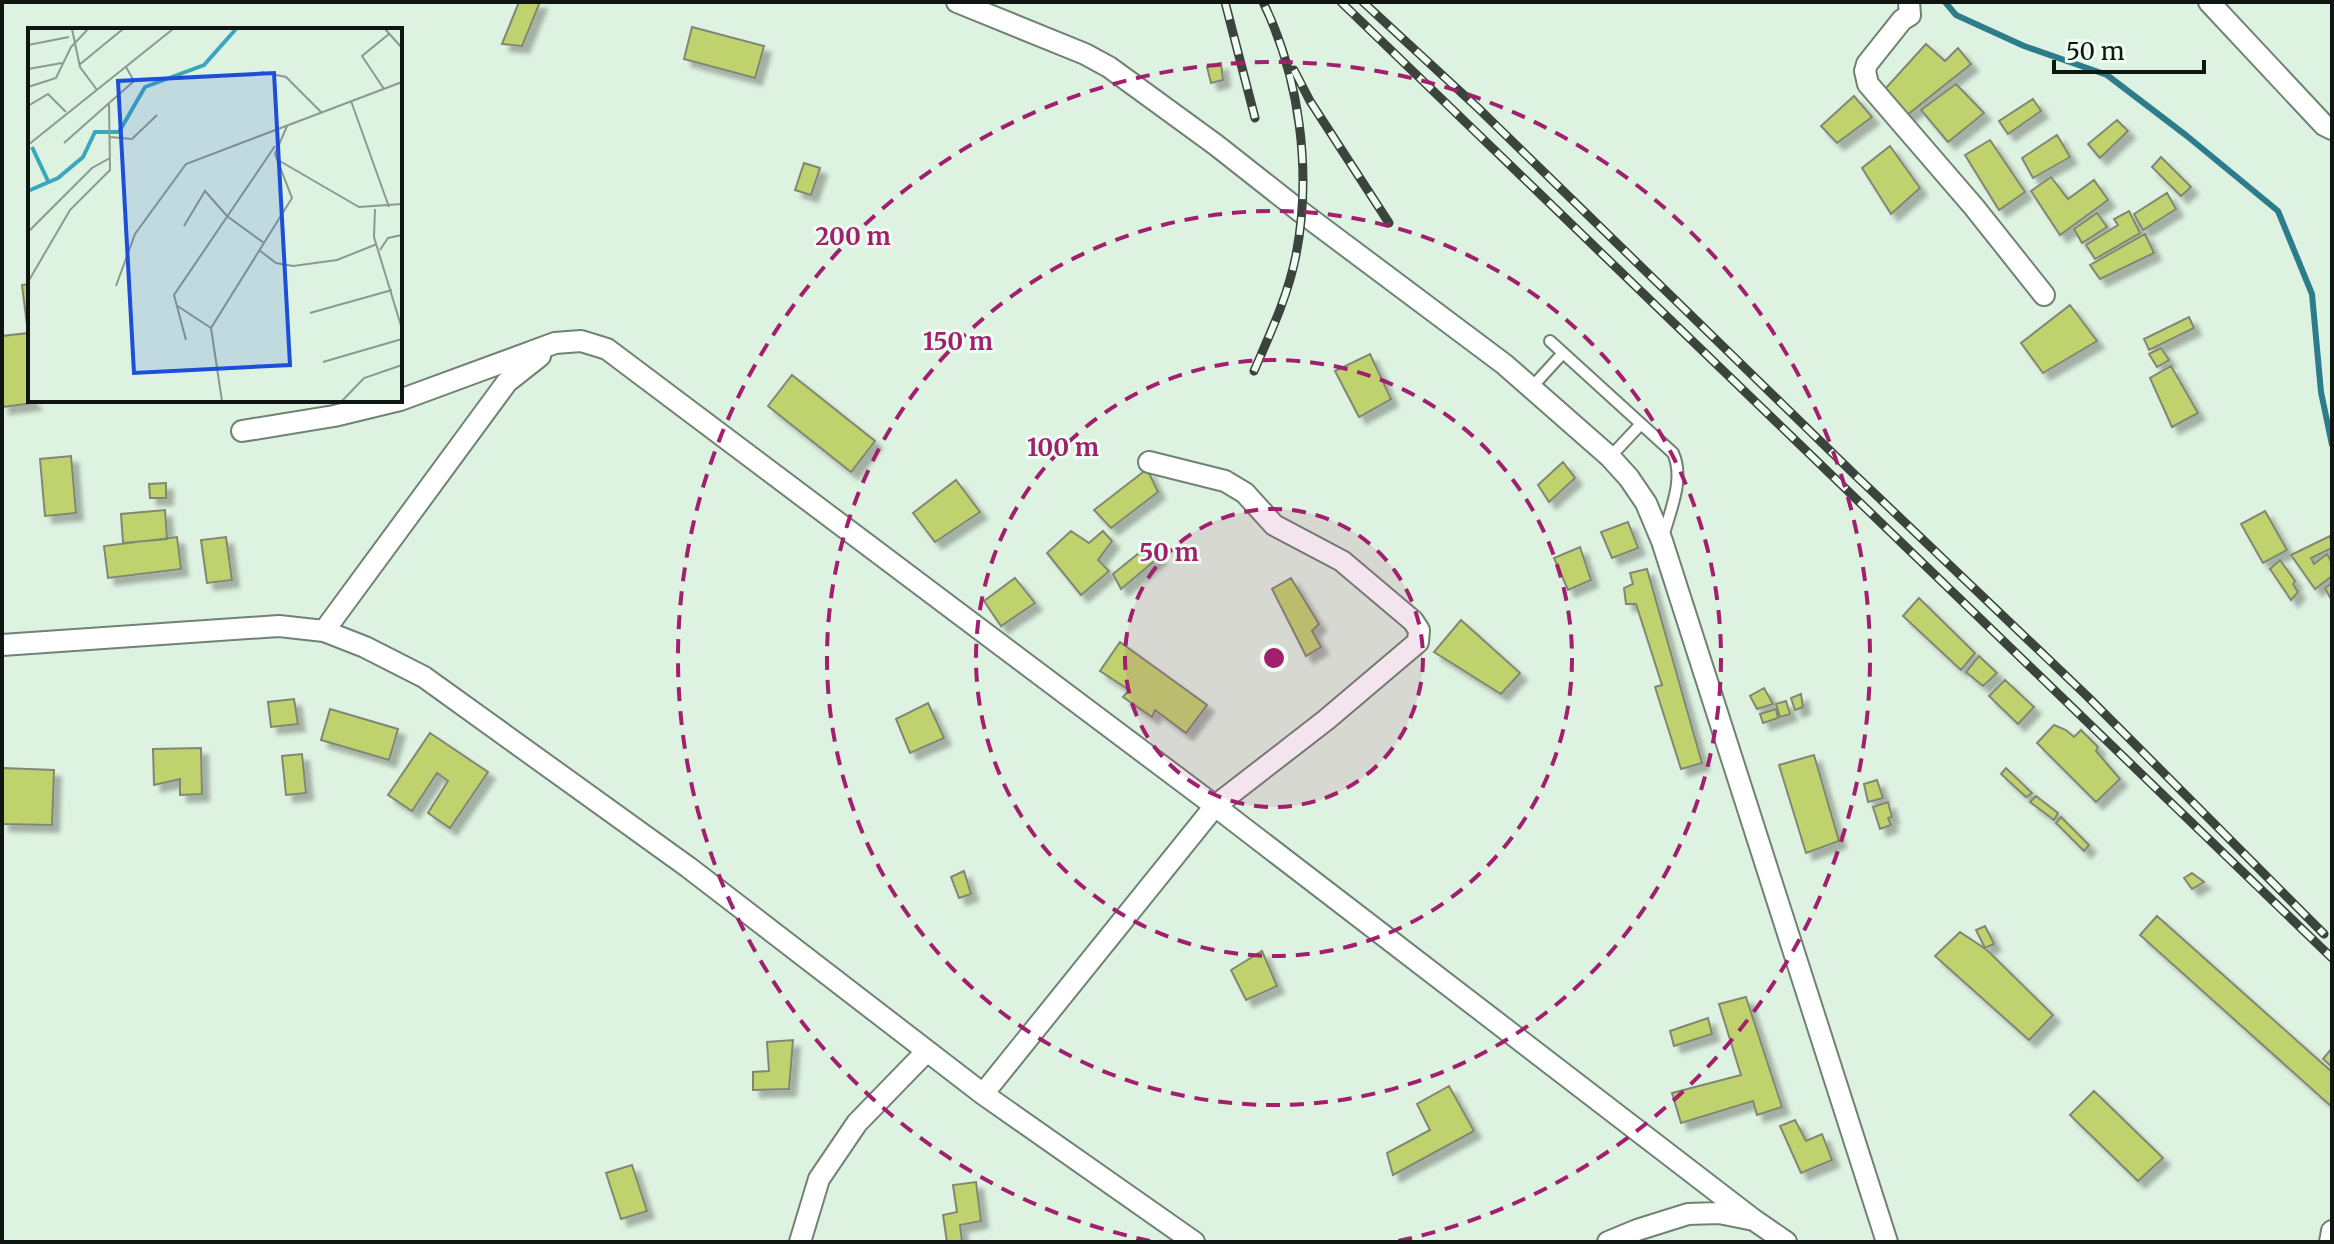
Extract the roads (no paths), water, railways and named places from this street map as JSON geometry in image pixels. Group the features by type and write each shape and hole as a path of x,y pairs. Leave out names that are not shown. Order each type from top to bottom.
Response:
{"street":[{"path":"957,2 1085,54 1109,67 1491,354 1610,457 1629,478 1646,503 1662,541 1887,1242"},
{"path":"1909,2 1910,15 1902,20 1867,64 1868,84 1974,207 2044,295"},
{"path":"2209,2 2324,125 2332,129"},
{"path":"402,399 555,343 581,341 607,349 1215,806 1786,1242"},
{"path":"324,631 507,382 555,343"},
{"path":"242,431 334,416 392,402"},
{"path":"983,1094 1215,806 1326,720 1418,642 1419,630 1413,621 1356,571 1274,525 1245,493 1225,481 1149,462"},
{"path":"2,645 279,626 324,631 365,647 424,677 688,867 983,1094 1194,1242"},
{"path":"800,1242 819,1179 857,1123 927,1051"},
{"path":"1608,1242 1634,1236 1688,1214 1719,1213 1754,1220"},
{"path":"2330,1242 2332,1231"}],"lane":[{"path":"1550,341 1673,453 1678,465 1677,483 1662,541"},
{"path":"1532,387 1563,353"},
{"path":"1610,457 1641,424"}],"waterway":[{"path":"1945,2 1956,15 2024,46 2107,75 2278,211 2312,294 2321,392 2332,445"}],"railway":[{"path":"1225,2 1255,118"},
{"path":"1254,371 1293,270 1303,191 1294,94 1276,31 1263,2"},
{"path":"1341,2 2332,958"},
{"path":"1363,2 1478,108 2087,696 2324,934"},
{"path":"1294,70 1310,101 1389,223"}]}
